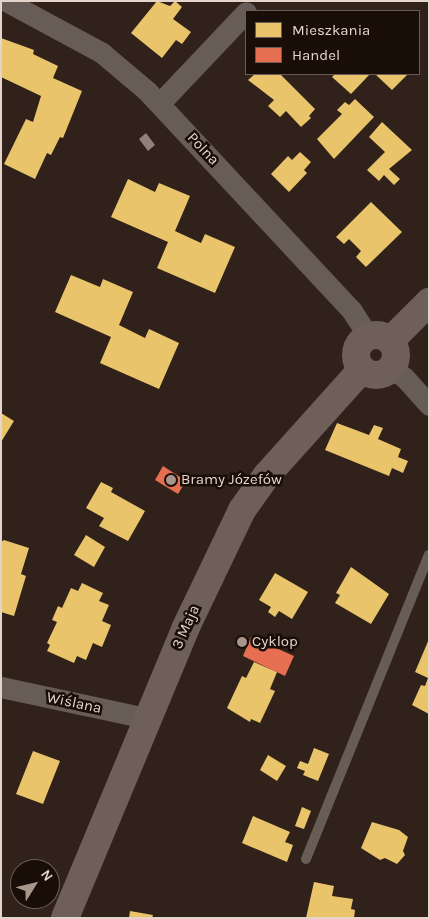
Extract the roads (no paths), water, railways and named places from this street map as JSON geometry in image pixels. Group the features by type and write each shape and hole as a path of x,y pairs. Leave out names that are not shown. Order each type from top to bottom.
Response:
{"street":[{"name":"Polna","path":"6,1 102,53 160,103 352,311 380,338"},
{"path":"160,103 245,14"},
{"path":"380,338 397,352 391,369 380,375 362,369 356,351 361,340 380,338 429,302"},
{"name":"3 Maja","path":"65,918 146,718 242,510 267,475 362,369"},
{"path":"391,369 404,377 429,406"},
{"name":"Wiślana","path":"1,687 146,718"}],"lane":[{"path":"306,859 429,555"}],"place":[{"name":"Bramy Józefów","path":"171,480"},
{"name":"Cyklop","path":"242,642"}]}
